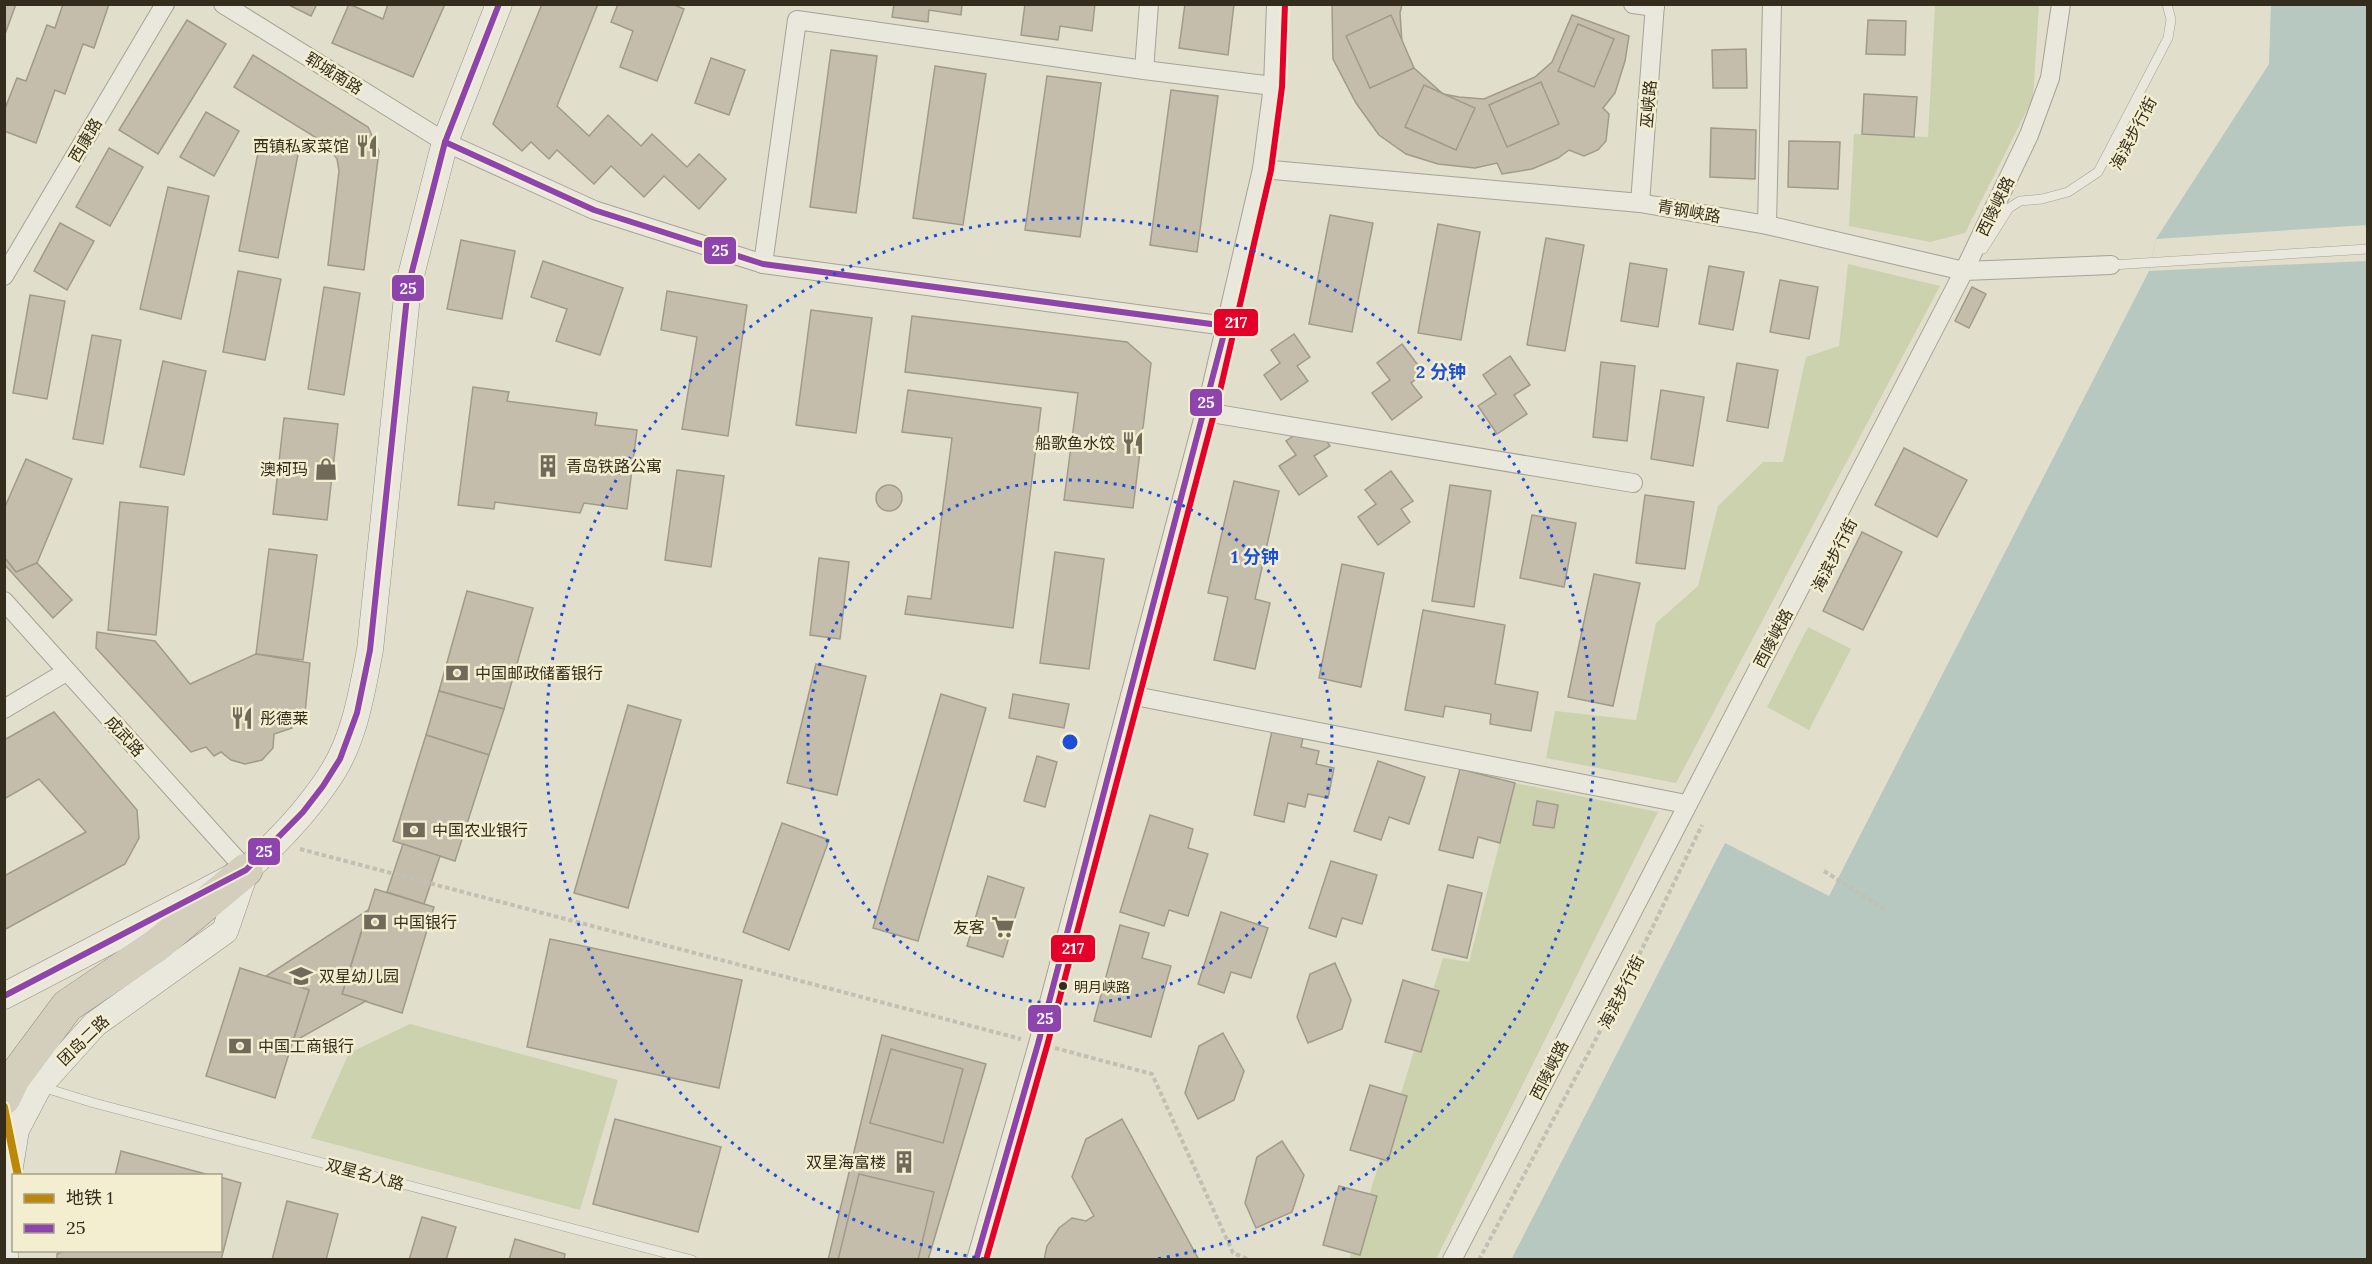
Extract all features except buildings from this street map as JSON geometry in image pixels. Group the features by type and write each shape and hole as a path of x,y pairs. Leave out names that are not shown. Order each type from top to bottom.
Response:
{"highway":[{"path":"4,1098 13,1079 67,1006 156,945 246,870"}],"main road":[{"path":"4,996 246,870 277,843 332,773 345,746 362,695 371,638 408,287 445,142 499,4"},
{"name":"团岛二路","path":"4,1260 6,1191 16,1130 39,1086 96,1024 225,931 246,870"}],"street":[{"name":"西康路","path":"4,276 165,4"},
{"name":"郓城南路","path":"223,4 445,142 594,210 763,264 1226,326"},
{"path":"1144,70 1149,4"},
{"path":"976,1260 1038,1044 1226,326 1262,169 1273,86 1276,4"},
{"path":"1633,4 1655,6"},
{"path":"1767,225 1772,4"},
{"name":"西陵峡路","path":"1452,1260 1686,804 1964,271 2029,135 2050,78 2061,4"},
{"name":"巫峡路","path":"1640,203 1655,6"},
{"path":"763,264 797,20 1144,70 1273,86"},
{"name":"青钢峡路","path":"1262,169 1640,203 1767,225 1964,271 2111,265"},
{"path":"1205,412 1633,483"},
{"name":"成武路","path":"4,601 246,870"},
{"path":"4,709 66,672"},
{"path":"1130,695 1686,804"}],"lane":[{"path":"1964,271 1986,245 2009,208 2015,203 2068,192 2098,172 2168,38 2170,20 2167,4"},
{"path":"2111,265 2367,249"},
{"name":"双星名人路","path":"39,1086 117,1109 692,1260"}],"path":[{"name":"海滨步行街","path":"1479,1260 1626,982 1707,814"},
{"path":"277,843 1152,1074 1233,1253 1250,1260"},
{"path":"1824,871 1886,910"}],"green space":[{"path":"1935,5 2039,5 2033,98 1965,233 1930,242 1849,226 1854,134 1928,137"},
{"path":"1848,264 1940,286 1676,783 1546,758 1555,711 1636,720 1656,623 1698,586 1718,506 1763,462 1783,462 1806,357 1839,346"},
{"path":"1808,627 1851,649 1809,730 1767,707"},
{"path":"1515,783 1658,812 1436,1259 1349,1260 1443,958 1469,962"},
{"path":"410,1024 618,1080 580,1210 311,1138 349,1053"}],"shaded area":[{"path":"2271,5 2367,5 2367,1259 1511,1260 1725,843 1829,896 2149,271 2156,239 2269,64"}],"pier":[{"path":"2367,225 2367,261 2149,271 2156,239"}],"metro line":[{"name":"1","path":"4,1107 18,1174"}],"transit line":[{"name":"25","path":"4,996 246,870 303,812 340,759 357,713 370,650 408,287 445,142 499,4"},
{"name":"217","path":"986,1260 1047,1046 1220,391 1271,170 1282,87 1285,4"},
{"name":"25","path":"445,142 594,210 763,264 1226,326 1038,1044 976,1260"}],"place":[{"name":"西镇私家菜馆","path":"367,146"},
{"name":"船歌鱼水饺","path":"1133,443"},
{"name":"青岛铁路公寓","path":"548,466"},
{"name":"澳柯玛","path":"326,469"},
{"name":"中国邮政储蓄银行","path":"457,673"},
{"name":"彤德莱","path":"242,718"},
{"name":"中国农业银行","path":"414,830"},
{"name":"中国银行","path":"375,922"},
{"name":"友客","path":"1003,927"},
{"name":"双星幼儿园","path":"301,976"},
{"name":"明月峡路","path":"1063,986"},
{"name":"中国工商银行","path":"240,1046"},
{"name":"双星海富楼","path":"904,1162"}]}
